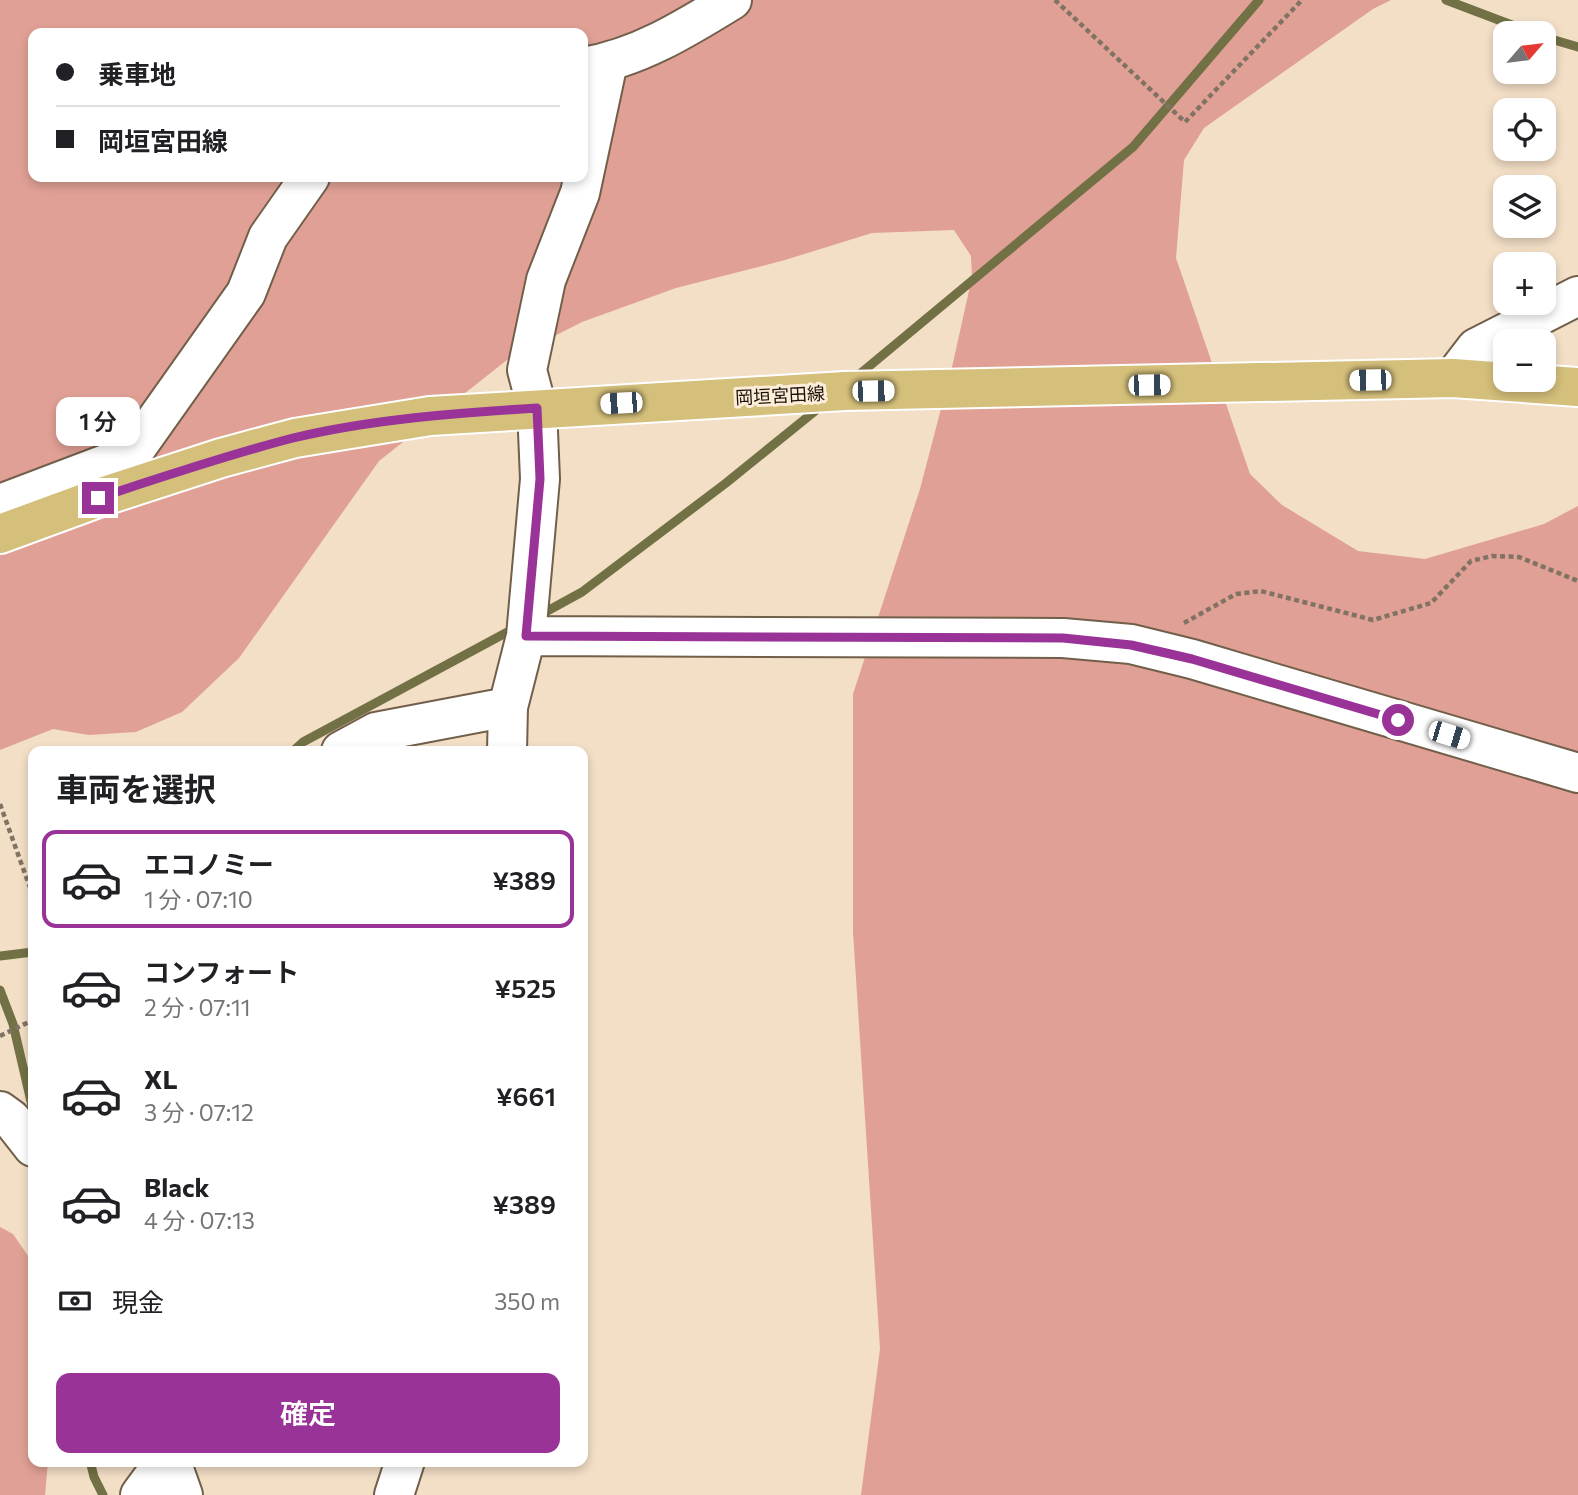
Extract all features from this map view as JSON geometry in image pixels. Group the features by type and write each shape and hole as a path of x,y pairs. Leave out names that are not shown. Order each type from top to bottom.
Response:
{"main road":[{"name":"岡垣宮田線","path":"0,534 220,458 295,438 430,415 845,391 1453,378 1578,387"}],"street":[{"path":"588,125 595,65 675,36 733,0"},
{"path":"0,504 132,454 246,293 268,237 306,182"},
{"path":"507,746 508,707 526,636 540,479 537,408 527,370 547,280 580,193 581,182"},
{"path":"1453,378 1476,348 1578,296"},
{"path":"526,636 1063,638 1131,645 1578,773"},
{"path":"350,746 376,732 508,707"},
{"path":"0,1111 11,1119 28,1141"},
{"path":"140,1495 160,1467"},
{"path":"173,1467 183,1495"},
{"path":"394,1495 403,1467"}],"path":[{"path":"1055,0 1185,122 1302,0"},
{"path":"1165,653 1181,625 1236,594 1261,591 1373,620 1431,603 1471,561 1492,556 1519,557 1578,581"},
{"path":"0,804 28,882"},
{"path":"0,1036 28,1022"}],"shaded area":[{"path":"0,0 1391,0 1373,9 1204,128 1184,160 1176,258 1250,474 1282,505 1358,551 1425,559 1544,524 1578,506 1578,1495 861,1495 880,1349 853,932 853,694 920,489 972,277 971,256 954,230 872,233 785,260 676,288 582,322 507,360 379,461 239,658 182,712 136,732 89,735 53,729 0,750"},
{"path":"0,1227 13,1234 28,1256 28,1467 47,1467 45,1495 0,1495"}],"waterway":[{"path":"855,378 1133,147 1259,0"},
{"path":"1446,0 1501,21"},
{"path":"1556,41 1578,47"},
{"path":"540,615 582,592 726,483 820,407"},
{"path":"299,746 515,628"},
{"path":"0,956 28,953"},
{"path":"0,990 13,1024 28,1088"},
{"path":"92,1467 103,1495"}],"route":[{"path":"98,498 220,458 295,438 430,415 537,408 540,479 526,636 1063,638 1131,645 1192,659 1398,720"}]}
